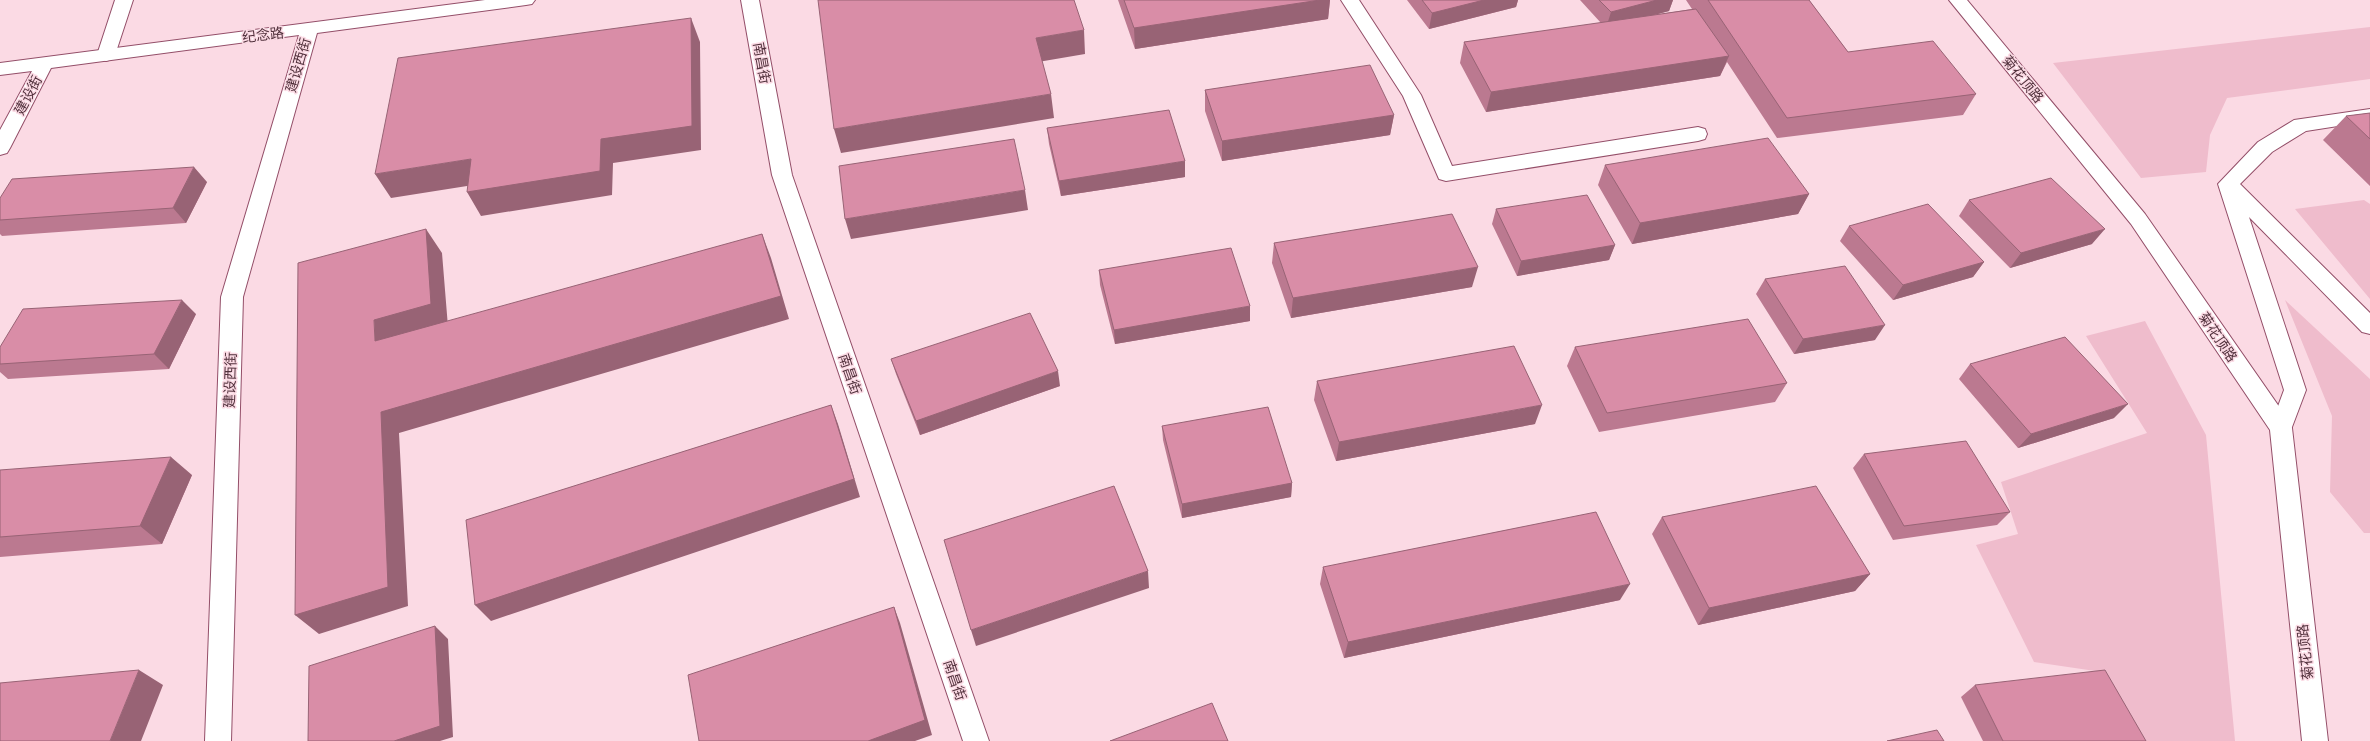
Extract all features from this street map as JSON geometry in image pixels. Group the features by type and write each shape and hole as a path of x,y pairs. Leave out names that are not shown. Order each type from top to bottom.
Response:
{"street":[{"path":"106,55 124,0"},
{"name":"纪念路","path":"0,69 309,30 526,0"},
{"name":"南昌街","path":"750,0 782,175 976,741"},
{"path":"1350,0 1412,95 1446,174 1698,134"},
{"name":"菊花顶路","path":"1958,0 2138,219 2281,428 2315,741"},
{"name":"建设西街","path":"218,741 232,296 309,30"},
{"name":"建设街","path":"0,148 45,63"},
{"path":"2228,184 2265,147 2301,125 2370,115"},
{"path":"2228,184 2295,390 2281,428"},
{"path":"2228,184 2370,326"}],"shaded area":[{"path":"2370,27 2370,79 2227,98 2210,135 2206,172 2141,178 2053,63"},
{"path":"2364,200 2370,204 2370,299 2295,209"},
{"path":"2285,300 2370,379 2370,533 2364,533 2330,492 2332,416"},
{"path":"2145,321 2206,435 2235,741 2134,741 2102,672 2034,662 1976,545 2018,534 2001,482 2147,433 2086,336"}],"building":[{"path":"818,0 1074,0 1084,30 1036,38 1051,94 834,129"},
{"path":"1124,0 1320,0 1134,28"},
{"path":"1422,0 1484,0 1432,13"},
{"path":"1599,0 1657,0 1611,12"},
{"path":"1708,0 1809,0 1848,52 1933,41 1976,94 1787,118"},
{"path":"1696,9 1729,56 1491,92 1464,42"},
{"path":"691,18 692,126 601,139 600,171 467,192 471,159 375,174 398,58"},
{"path":"1370,65 1394,115 1222,141 1205,90"},
{"path":"1169,110 1185,161 1059,181 1047,128"},
{"path":"2370,113 2370,139 2346,116"},
{"path":"1768,138 1809,194 1640,223 1605,165"},
{"path":"1014,139 1025,190 845,219 839,166"},
{"path":"194,167 173,208 0,220 0,198 12,179"},
{"path":"2051,178 2105,229 2021,253 1969,200"},
{"path":"1587,195 1615,245 1521,261 1496,209"},
{"path":"1928,204 1984,262 1903,285 1849,226"},
{"path":"1452,214 1478,267 1293,298 1274,243"},
{"path":"426,229 431,304 374,320 375,341 762,234 781,296 381,412 388,587 295,615 298,263"},
{"path":"1231,248 1250,306 1114,330 1099,270"},
{"path":"1845,266 1885,325 1803,339 1765,279"},
{"path":"182,300 154,354 0,364 0,347 23,309"},
{"path":"1030,313 1058,371 916,421 891,359"},
{"path":"1748,319 1787,383 1607,413 1575,347"},
{"path":"2065,337 2128,404 2031,434 1970,364"},
{"path":"1514,346 1542,405 1339,442 1317,381"},
{"path":"831,405 854,479 475,605 466,520"},
{"path":"1268,407 1292,483 1182,504 1162,426"},
{"path":"1966,441 2010,512 1904,526 1864,454"},
{"path":"171,457 140,526 0,537 0,470"},
{"path":"1114,486 1148,571 971,630 944,540"},
{"path":"1816,486 1870,574 1709,608 1662,517"},
{"path":"1596,512 1630,584 1348,642 1323,567"},
{"path":"894,607 925,720 868,741 699,741 688,675"},
{"path":"435,626 440,726 394,741 308,741 309,666"},
{"path":"139,670 110,741 0,741 0,683"},
{"path":"2105,670 2146,741 2003,741 1975,685"},
{"path":"1212,703 1228,741 1110,741"},
{"path":"1937,730 1944,741 1887,741"}]}
